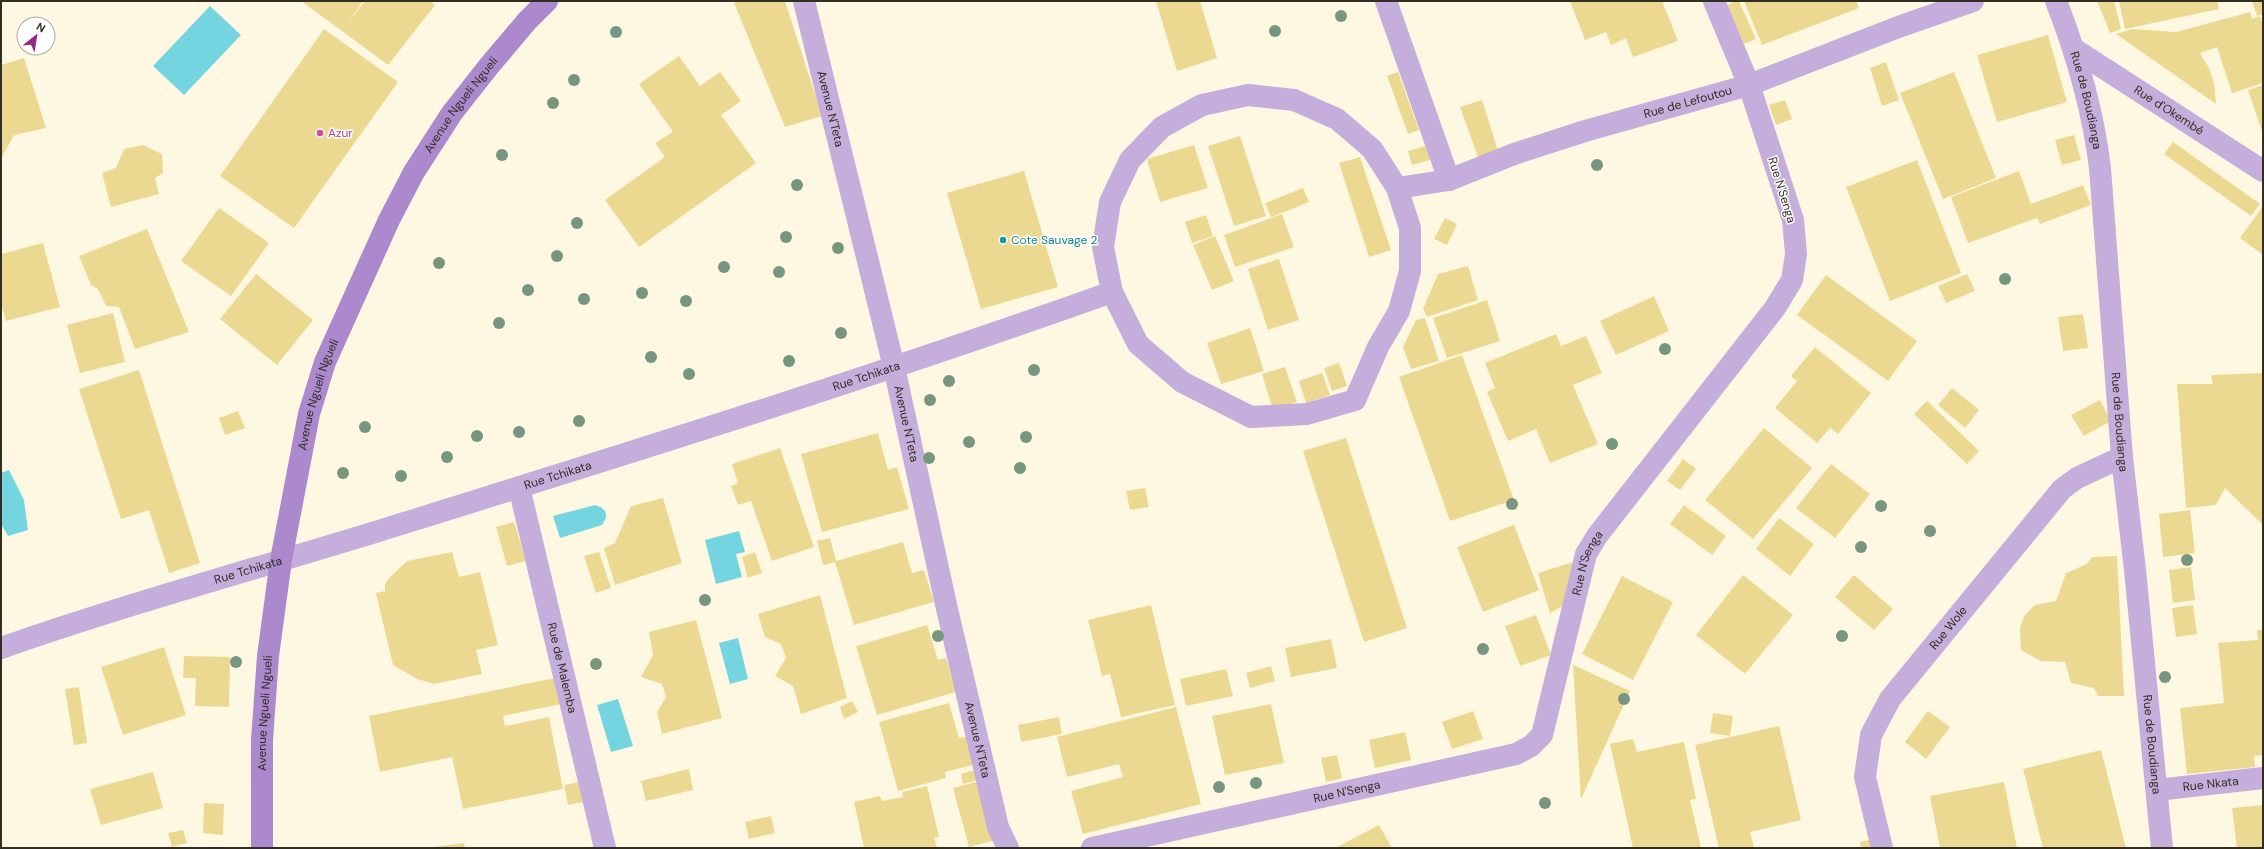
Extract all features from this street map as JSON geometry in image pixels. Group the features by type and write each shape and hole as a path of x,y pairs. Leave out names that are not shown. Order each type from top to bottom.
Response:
{"street":[{"name":"Avenue Ngueli Ngueli","path":"262,848 262,732 268,656 282,560 309,414 325,362 389,220 414,172 452,113 513,38 547,1"},
{"name":"Avenue N'Teta","path":"804,1 894,367 946,609 992,804 998,827 1007,847"},
{"path":"1386,1 1449,180"},
{"name":"Rue N'Senga","path":"1092,848 1516,754 1531,746 1542,735 1586,554 1597,536 1775,308 1792,280 1796,254 1793,220 1749,85 1714,1"},
{"name":"Rue de Lefoutou","path":"1397,188 1449,180 1514,154 1585,131 1749,85 1901,26 1973,1"},
{"name":"Rue de Boudianga","path":"2056,1 2074,48 2095,127 2100,168 2122,457 2135,570 2162,848"},
{"name":"Rue d'Okembé","path":"2074,48 2263,171"},
{"path":"1248,95 1294,100 1337,119 1372,149 1397,188 1410,228 1410,271 1399,311 1378,347 1355,400 1307,414 1251,417 1182,382 1138,344 1112,292 1103,247 1110,202 1130,160 1162,127 1202,105 1248,95"},
{"name":"Rue Tchikata","path":"1,648 140,602 519,488 894,367 1112,292"},
{"name":"Rue Wole","path":"1882,848 1865,777 1871,735 1890,699 2062,489 2077,478 2122,457"},
{"name":"Rue de Malemba","path":"519,488 605,848"},
{"name":"Rue Nkata","path":"2157,790 2263,778"}],"water":[{"path":"210,6 241,35 184,95 153,66"},
{"path":"9,470 24,500 28,530 8,536 1,524 1,473"},
{"path":"595,505 602,508 606,513 606,518 602,525 560,538 553,516"},
{"path":"739,531 745,552 736,554 742,577 716,584 705,540"},
{"path":"738,638 748,679 730,684 719,643"},
{"path":"618,699 633,746 611,752 597,705"}],"building":[{"path":"301,1 363,1 347,24 365,1 430,1 435,5 388,65"},
{"path":"738,1 785,1 822,116 785,127 734,3"},
{"path":"1156,1 1200,1 1217,58 1177,71"},
{"path":"1570,1 1662,1 1678,41 1633,57 1626,38 1611,45 1606,32 1585,40"},
{"path":"1735,1 1739,1 1756,39 1744,44 1727,5"},
{"path":"1744,1 1856,1 1859,8 1762,45"},
{"path":"2097,1 2114,1 2121,29 2110,33"},
{"path":"2119,1 2217,1 2219,9 2125,29"},
{"path":"2252,1 2263,1 2263,14 2257,16"},
{"path":"2250,12 2252,19 2260,16 2263,26 2263,83 2232,93 2217,47 2200,53 2209,68 2214,83 2216,104 2116,34 2132,29 2176,32"},
{"path":"324,29 398,82 294,228 220,176"},
{"path":"2048,35 2067,102 1997,122 1977,55"},
{"path":"679,56 700,86 720,72 741,101 721,115 756,163 639,247 605,200 665,157 655,143 673,132 639,84"},
{"path":"24,58 46,128 14,135 2,157 1,65"},
{"path":"1886,62 1899,100 1882,106 1870,68"},
{"path":"1398,72 1419,130 1408,134 1387,76"},
{"path":"1954,72 1996,178 1943,199 1900,93"},
{"path":"2263,85 2263,134 2248,90"},
{"path":"1482,100 1499,154 1479,160 1460,107"},
{"path":"1785,100 1792,119 1776,125 1769,105"},
{"path":"2074,135 2081,160 2062,165 2055,140"},
{"path":"1240,136 1266,216 1234,226 1208,146"},
{"path":"2173,142 2260,204 2251,216 2164,154"},
{"path":"143,145 162,154 163,173 155,178 159,194 111,207 102,173 116,168 124,149"},
{"path":"1194,145 1208,188 1160,202 1147,159"},
{"path":"1429,145 1433,159 1412,165 1408,151"},
{"path":"1360,157 1391,250 1369,257 1339,163"},
{"path":"1917,160 1961,273 1890,301 1846,187"},
{"name":"Cote Sauvage 2","path":"1024,171 1058,287 981,309 947,193"},
{"path":"2019,171 2031,204 2083,185 2091,205 2040,224 2037,218 1968,243 1951,197"},
{"path":"1303,188 1309,202 1271,217 1265,203"},
{"path":"2263,206 2263,255 2240,238"},
{"path":"219,208 269,243 231,296 181,261"},
{"path":"1282,214 1294,247 1235,267 1224,235"},
{"path":"1206,215 1213,236 1192,243 1185,222"},
{"path":"1445,218 1457,224 1447,245 1434,239"},
{"path":"147,229 189,332 135,349 119,307 106,306 98,289 91,285 79,256"},
{"path":"1215,236 1234,281 1212,290 1193,245"},
{"path":"43,243 60,307 6,321 1,303 1,254"},
{"path":"1279,259 1299,320 1268,330 1248,269"},
{"path":"1468,266 1478,300 1427,317 1423,309 1438,274"},
{"path":"256,274 313,320 277,365 220,319"},
{"path":"1967,274 1975,291 1946,303 1938,286"},
{"path":"1826,275 1917,341 1888,381 1797,315"},
{"path":"1654,296 1669,331 1616,355 1600,321"},
{"path":"1487,300 1500,341 1447,358 1433,318"},
{"path":"113,313 125,362 80,373 67,325"},
{"path":"2083,314 2088,348 2063,351 2058,317"},
{"path":"1425,318 1439,361 1411,369 1403,347 1416,320"},
{"path":"1250,328 1264,371 1221,384 1207,343"},
{"path":"1556,334 1561,346 1586,336 1602,373 1573,385 1598,444 1550,463 1536,429 1508,441 1487,392 1495,388 1485,363"},
{"path":"1815,347 1871,393 1838,434 1830,428 1817,443 1775,408 1797,381 1791,376"},
{"path":"1462,355 1514,500 1450,521 1399,377"},
{"path":"1339,363 1347,386 1332,391 1324,368"},
{"path":"1285,367 1297,402 1273,410 1262,374"},
{"path":"139,370 200,563 169,573 149,510 121,519 79,389"},
{"path":"1322,373 1330,395 1306,403 1299,381"},
{"path":"2263,373 2263,525 2225,488 2216,505 2186,508 2177,384 2213,384 2211,375"},
{"path":"1952,388 1979,410 1965,428 1938,405"},
{"path":"2100,400 2111,421 2084,436 2071,415"},
{"path":"1927,401 1979,451 1967,464 1914,414"},
{"path":"238,411 245,428 225,435 219,418"},
{"path":"1764,428 1812,468 1753,539 1705,500"},
{"path":"878,433 888,470 897,467 909,509 822,532 801,454"},
{"path":"1346,438 1407,628 1364,642 1303,451"},
{"path":"780,448 814,547 772,561 751,501 738,505 731,486 738,483 732,464"},
{"path":"1683,459 1696,469 1680,490 1667,481"},
{"path":"1831,464 1870,494 1835,538 1796,508"},
{"path":"1145,488 1149,507 1130,510 1126,491"},
{"path":"663,498 682,563 615,585 604,548 615,543 631,506"},
{"path":"1684,505 1726,536 1712,555 1670,524"},
{"path":"2190,510 2195,553 2163,557 2159,514"},
{"path":"1779,518 1814,544 1790,576 1756,549"},
{"path":"514,522 526,561 507,566 496,527"},
{"path":"1514,525 1539,590 1483,612 1457,547"},
{"path":"830,538 836,561 903,542 912,573 924,570 934,602 854,625 835,562 823,565 817,541"},
{"path":"452,552 459,577 480,572 498,645 476,650 482,674 434,684 417,679 393,665 376,593 385,591 385,584 390,577 407,561"},
{"path":"599,552 611,588 596,593 584,556"},
{"path":"755,552 762,573 748,578 742,557"},
{"path":"2117,556 2124,696 2098,696 2094,688 2071,683 2065,662 2041,661 2021,650 2020,628 2024,616 2035,605 2056,601 2066,573 2087,564 2092,557"},
{"path":"1573,562 1563,606 1550,613 1538,573"},
{"path":"2191,567 2195,600 2173,603 2169,570"},
{"path":"1743,575 1793,615 1745,674 1696,635"},
{"path":"1854,575 1893,609 1874,630 1835,597"},
{"path":"1622,576 1673,602 1633,680 1582,654"},
{"path":"820,595 847,698 801,714 793,686 775,676 786,658 781,644 765,637 758,614"},
{"path":"1151,605 1175,705 1121,717 1110,674 1102,676 1088,620"},
{"path":"2193,605 2197,634 2176,637 2172,608"},
{"path":"1536,615 1551,655 1520,666 1505,626"},
{"path":"696,620 722,718 662,734 657,712 666,697 662,684 641,677 653,655 649,632"},
{"path":"927,625 938,660 946,658 956,692 877,715 856,646"},
{"path":"2257,630 2263,630 2263,755 2254,756 2255,767 2187,774 2180,708 2224,703 2218,643 2258,640"},
{"path":"1331,639 1337,668 1291,677 1285,648"},
{"path":"164,647 186,715 123,735 101,667"},
{"path":"184,656 230,657 229,707 195,706 196,678 183,678"},
{"path":"1573,665 1630,691 1581,799"},
{"path":"1271,666 1275,681 1250,688 1246,673"},
{"path":"1226,669 1233,696 1186,706 1180,679"},
{"path":"555,678 561,704 503,716 505,726 549,717 563,789 463,809 452,757 380,772 369,716"},
{"path":"79,687 87,743 74,745 65,689"},
{"path":"852,701 858,712 844,719 840,707"},
{"path":"949,703 959,738 969,736 977,764 945,772 946,778 898,791 879,722"},
{"path":"1271,704 1284,763 1225,775 1212,716"},
{"path":"1176,707 1201,804 1083,834 1071,791 1123,777 1119,764 1067,777 1057,737"},
{"path":"1473,711 1483,739 1452,749 1442,722"},
{"path":"1928,711 1950,727 1926,759 1905,742"},
{"path":"1713,713 1733,716 1730,736 1710,733"},
{"path":"1059,717 1062,734 1021,742 1018,725"},
{"path":"1779,726 1801,820 1750,832 1754,847 1719,848 1695,745"},
{"path":"1405,732 1411,760 1375,768 1369,740"},
{"path":"1633,739 1637,752 1684,742 1696,799 1690,800 1701,848 1633,848 1610,744"},
{"path":"2101,750 2126,848 2043,848 2023,769"},
{"path":"1337,755 1342,778 1326,782 1321,758"},
{"path":"689,769 693,790 646,801 641,781"},
{"path":"974,770 977,780 963,784 961,774"},
{"path":"153,772 163,808 101,825 90,789"},
{"path":"980,781 996,840 969,847 953,788"},
{"path":"579,782 583,802 568,805 564,785"},
{"path":"2004,782 2017,848 1940,848 1930,796"},
{"path":"927,786 939,837 934,837 937,848 864,848 854,802 880,796 882,801 903,797 902,792"},
{"path":"204,803 224,804 223,835 203,833"},
{"path":"2263,805 2263,848 2237,848 2232,808"},
{"path":"771,816 775,833 749,839 745,822"},
{"path":"1379,825 1392,848 1335,848"},
{"path":"183,830 187,843 172,847 168,833"},
{"path":"1870,840 1872,848 1861,848 1860,842"},
{"path":"464,843 465,848 434,847"}],"place":[{"name":"Azur","path":"320,133"},
{"name":"Cote Sauvage 2","path":"1003,240"}]}
